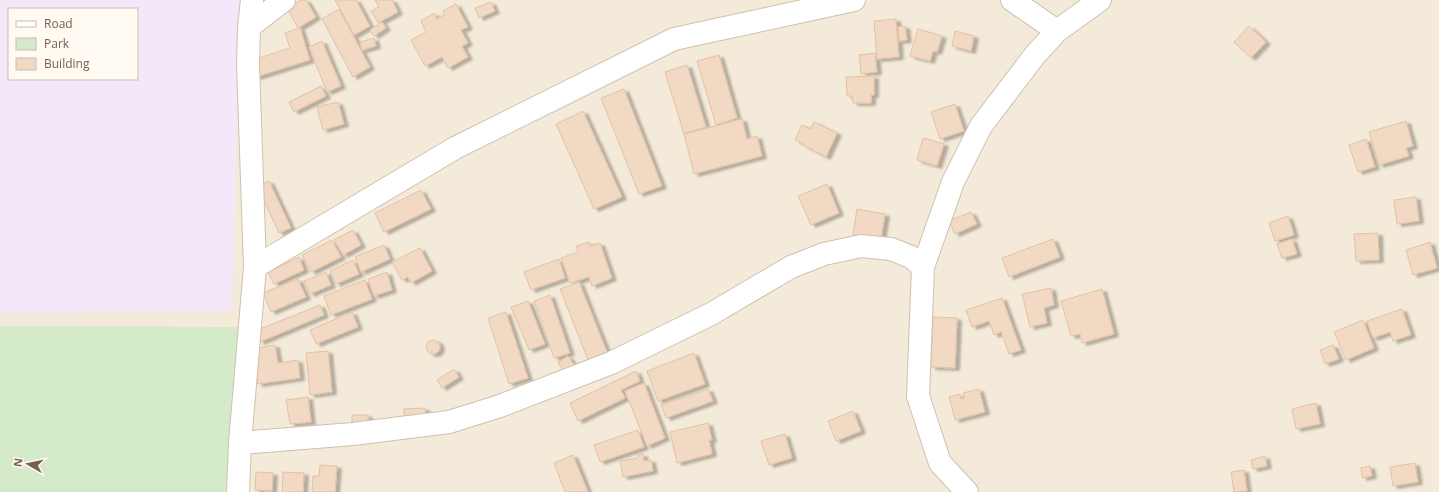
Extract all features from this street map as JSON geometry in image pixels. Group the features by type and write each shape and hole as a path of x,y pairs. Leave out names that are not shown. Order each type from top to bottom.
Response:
{"street":[{"path":"238,492 240,443 255,267 248,64 249,27 252,0"},
{"path":"249,27 284,0"},
{"path":"255,267 455,148 674,39 854,0"},
{"path":"1012,0 1057,31"},
{"path":"967,492 940,463 918,396 923,268 953,182 981,126 1035,55 1057,31 1100,0"},
{"path":"240,443 360,433 449,422 500,406 611,363 711,314 791,267 824,254 862,246 891,249 911,257 923,268"}],"shaded area":[{"path":"0,0 1439,0 1439,492 0,492"},
{"path":"0,0 240,0 232,311 0,313"}],"green space":[{"path":"0,326 244,327 232,492 0,492"}],"building":[{"path":"301,0 306,0 316,17 298,28 287,8"},
{"path":"335,0 356,0 370,26 354,35"},
{"path":"375,0 392,0 398,12 378,23 371,11 379,7"},
{"path":"491,2 495,11 479,18 475,8"},
{"path":"456,4 468,27 461,30 468,43 462,46 468,57 448,68 442,57 425,66 411,40 426,32 421,21 434,13 437,19 444,15 443,11"},
{"path":"339,9 370,67 353,77 322,19"},
{"path":"896,19 899,57 877,59 874,21"},
{"path":"382,22 386,28 374,36 370,30"},
{"path":"905,26 907,40 899,41 898,27"},
{"path":"1249,26 1266,42 1251,58 1234,42"},
{"path":"300,28 310,60 256,77 250,61 290,48 285,33"},
{"path":"918,29 942,36 937,52 933,51 930,61 910,56"},
{"path":"955,31 974,36 971,51 952,46"},
{"path":"374,38 376,46 362,50 360,42"},
{"path":"322,41 341,86 327,92 309,47"},
{"path":"875,53 877,72 861,74 859,55"},
{"path":"719,55 737,118 716,125 697,61"},
{"path":"687,65 706,127 684,134 665,72"},
{"path":"874,76 874,95 871,95 871,103 853,103 852,96 847,96 846,77"},
{"path":"321,86 326,96 294,112 289,102"},
{"path":"624,89 662,186 639,194 601,98"},
{"path":"338,102 344,124 323,130 317,107"},
{"path":"955,104 964,131 940,139 931,112"},
{"path":"583,111 622,197 594,209 556,124"},
{"path":"742,119 747,139 757,136 762,156 694,174 684,134"},
{"path":"1406,121 1413,146 1406,148 1409,156 1379,165 1369,132"},
{"path":"814,122 837,133 826,157 795,140 802,125 810,129"},
{"path":"923,138 944,144 937,166 917,160"},
{"path":"1366,139 1375,167 1358,172 1349,145"},
{"path":"269,181 291,228 279,233 257,186"},
{"path":"827,184 839,213 811,225 798,196"},
{"path":"421,190 431,209 384,232 375,213"},
{"path":"1416,197 1419,221 1397,224 1394,200"},
{"path":"857,209 885,214 881,239 853,234"},
{"path":"971,212 977,224 955,234 949,221"},
{"path":"1288,216 1294,235 1275,241 1269,223"},
{"path":"353,230 361,245 343,255 334,240"},
{"path":"1378,233 1379,260 1356,261 1354,234"},
{"path":"1053,239 1060,257 1009,277 1002,258"},
{"path":"1292,239 1297,254 1282,258 1277,244"},
{"path":"332,240 341,257 311,272 302,255"},
{"path":"589,242 590,246 600,243 612,278 592,286 589,277 570,283 561,258 578,252 576,246"},
{"path":"1430,242 1437,268 1413,275 1406,250"},
{"path":"384,245 390,259 361,272 355,257"},
{"path":"420,248 432,271 411,283 408,277 402,280 392,262"},
{"path":"299,257 304,270 274,284 268,272"},
{"path":"559,259 565,278 531,290 524,272"},
{"path":"353,260 359,274 336,284 330,271"},
{"path":"326,272 331,285 310,294 304,281"},
{"path":"387,272 392,290 374,296 368,279"},
{"path":"298,279 306,297 271,312 263,293"},
{"path":"365,280 372,299 331,315 324,296"},
{"path":"579,282 607,352 588,360 560,289"},
{"path":"1051,288 1054,305 1044,308 1047,323 1030,327 1022,294"},
{"path":"1102,289 1114,334 1082,343 1080,334 1071,336 1061,301"},
{"path":"550,295 570,353 554,358 534,301"},
{"path":"1002,298 1021,350 1009,354 1001,332 994,335 989,321 972,327 966,310"},
{"path":"528,301 545,344 529,350 511,307"},
{"path":"320,305 324,315 260,342 255,331"},
{"path":"1402,309 1411,335 1393,341 1390,332 1373,338 1367,321"},
{"path":"352,312 358,327 316,344 310,330"},
{"path":"506,312 528,378 509,384 488,318"},
{"path":"933,317 957,318 955,368 931,367"},
{"path":"1363,320 1374,348 1346,360 1334,332"},
{"path":"433,340 438,342 440,347 438,352 433,354 428,352 426,347 428,342"},
{"path":"275,345 278,363 298,360 300,378 258,384 252,349"},
{"path":"1333,345 1339,359 1325,364 1320,350"},
{"path":"328,351 332,392 310,395 306,353"},
{"path":"694,353 705,384 658,401 647,371"},
{"path":"568,356 576,368 566,375 558,363"},
{"path":"454,369 459,377 442,388 437,380"},
{"path":"636,371 640,381 621,390 625,398 578,421 570,403"},
{"path":"644,383 665,438 647,446 625,391"},
{"path":"708,389 713,401 666,418 661,405"},
{"path":"979,389 985,412 955,420 949,397 960,394 961,399 965,398 963,393"},
{"path":"308,397 311,422 290,424 286,400"},
{"path":"1316,403 1320,424 1296,429 1292,409"},
{"path":"425,408 426,422 404,422 404,409"},
{"path":"853,411 861,431 836,441 828,421"},
{"path":"352,415 368,415 368,427 352,427"},
{"path":"708,423 712,440 709,440 712,454 677,463 670,432"},
{"path":"638,430 644,447 600,462 594,445"},
{"path":"785,434 792,458 769,465 761,441"},
{"path":"643,454 644,461 651,460 653,471 623,477 620,461 638,458 638,455"},
{"path":"573,455 588,492 565,492 554,463"},
{"path":"1265,456 1267,466 1253,469 1251,460"},
{"path":"1415,463 1418,482 1393,486 1390,467"},
{"path":"320,465 337,466 335,492 312,492 313,476 319,476"},
{"path":"1370,466 1372,476 1362,478 1361,468"},
{"path":"1244,470 1247,491 1234,492 1231,472"},
{"path":"256,472 273,473 272,491 255,490"},
{"path":"283,472 304,473 303,492 282,492"}]}
